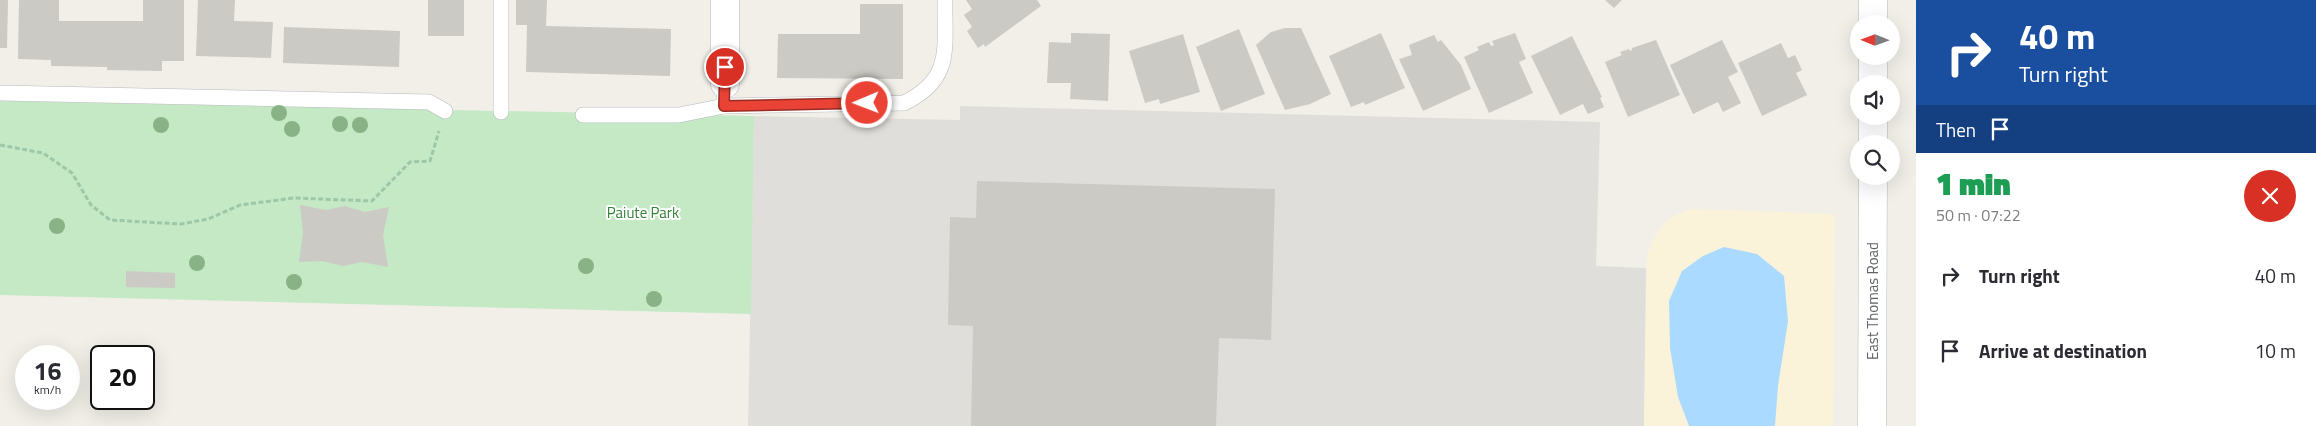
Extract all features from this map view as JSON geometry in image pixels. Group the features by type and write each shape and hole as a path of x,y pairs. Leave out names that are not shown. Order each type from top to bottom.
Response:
{"main road":[{"path":"724,95 726,0"},
{"path":"1873,0 1873,15"},
{"name":"East Thomas Road","path":"1872,426 1873,185"}],"lane":[{"path":"501,0 501,112"},
{"path":"583,115 678,115 724,95 904,103 920,96 937,78 944,62 945,0"},
{"path":"0,93 429,102 445,111"}],"path":[{"path":"0,144 43,153 72,173 91,205 110,220 181,224 208,219 240,205 276,200 294,198 372,201 410,162 430,160 445,111"}],"shaded area":[{"path":"960,106 1600,122 1596,266 1646,268 1644,426 748,426 754,116 960,120"}],"green space":[{"name":"Paiute Park","path":"0,101 754,116 751,314 0,295"}],"sand":[{"path":"1692,209 1834,214 1833,426 1644,426 1647,255 1663,225 1682,212"}],"water":[{"path":"1724,247 1757,254 1784,276 1788,321 1778,386 1775,426 1689,426 1678,397 1670,348 1669,301 1682,271 1703,256"}],"building":[{"path":"0,0 8,0 7,48 0,48"},
{"path":"19,0 59,0 59,21 143,21 143,0 184,0 184,61 162,61 162,71 107,70 107,67 51,66 51,60 18,59"},
{"path":"198,0 235,0 234,21 273,22 271,58 196,56"},
{"path":"428,0 464,0 464,36 428,36"},
{"path":"516,0 547,0 546,26 671,29 670,76 526,72 527,25 516,25"},
{"path":"966,0 1037,0 1041,6 985,47 984,44 978,48 967,31 972,27 964,15 972,9"},
{"path":"1605,0 1622,0 1614,8"},
{"path":"860,4 903,4 903,79 777,78 778,34 860,34"},
{"path":"284,27 400,31 399,67 283,63"},
{"path":"1285,28 1301,28 1331,94 1310,104 1285,110 1256,45 1271,32"},
{"path":"1239,29 1265,94 1221,111 1196,47"},
{"path":"1071,33 1110,34 1108,101 1070,99 1071,83 1047,83 1049,42 1071,43"},
{"path":"1381,33 1405,88 1365,105 1364,102 1351,107 1329,56"},
{"path":"1515,33 1526,59 1519,62 1533,93 1489,113 1464,57 1479,50 1477,47 1489,42 1491,46 1494,45 1492,41"},
{"path":"1183,34 1200,92 1160,104 1159,99 1145,103 1129,51"},
{"path":"1434,35 1438,42 1441,40 1461,65 1471,89 1423,111 1399,59 1412,55 1409,45"},
{"path":"1572,36 1602,97 1600,98 1604,107 1588,114 1583,104 1560,115 1531,56"},
{"path":"1656,40 1680,95 1628,117 1605,62 1622,55 1620,52 1629,49 1630,51 1632,48"},
{"path":"1722,40 1738,72 1728,77 1741,103 1723,112 1718,102 1693,114 1670,65"},
{"path":"1781,43 1788,58 1795,55 1802,70 1796,73 1807,95 1762,116 1738,63"},
{"path":"977,181 1275,189 1271,340 1219,338 1216,426 971,426 973,326 948,325 950,217 976,218"},
{"path":"300,205 326,210 345,206 365,212 389,207 383,235 388,267 362,262 343,266 322,261 299,262 303,233"},
{"path":"126,271 175,273 175,288 126,287"}],"route":[{"path":"725,67 724,106 867,103"}]}
